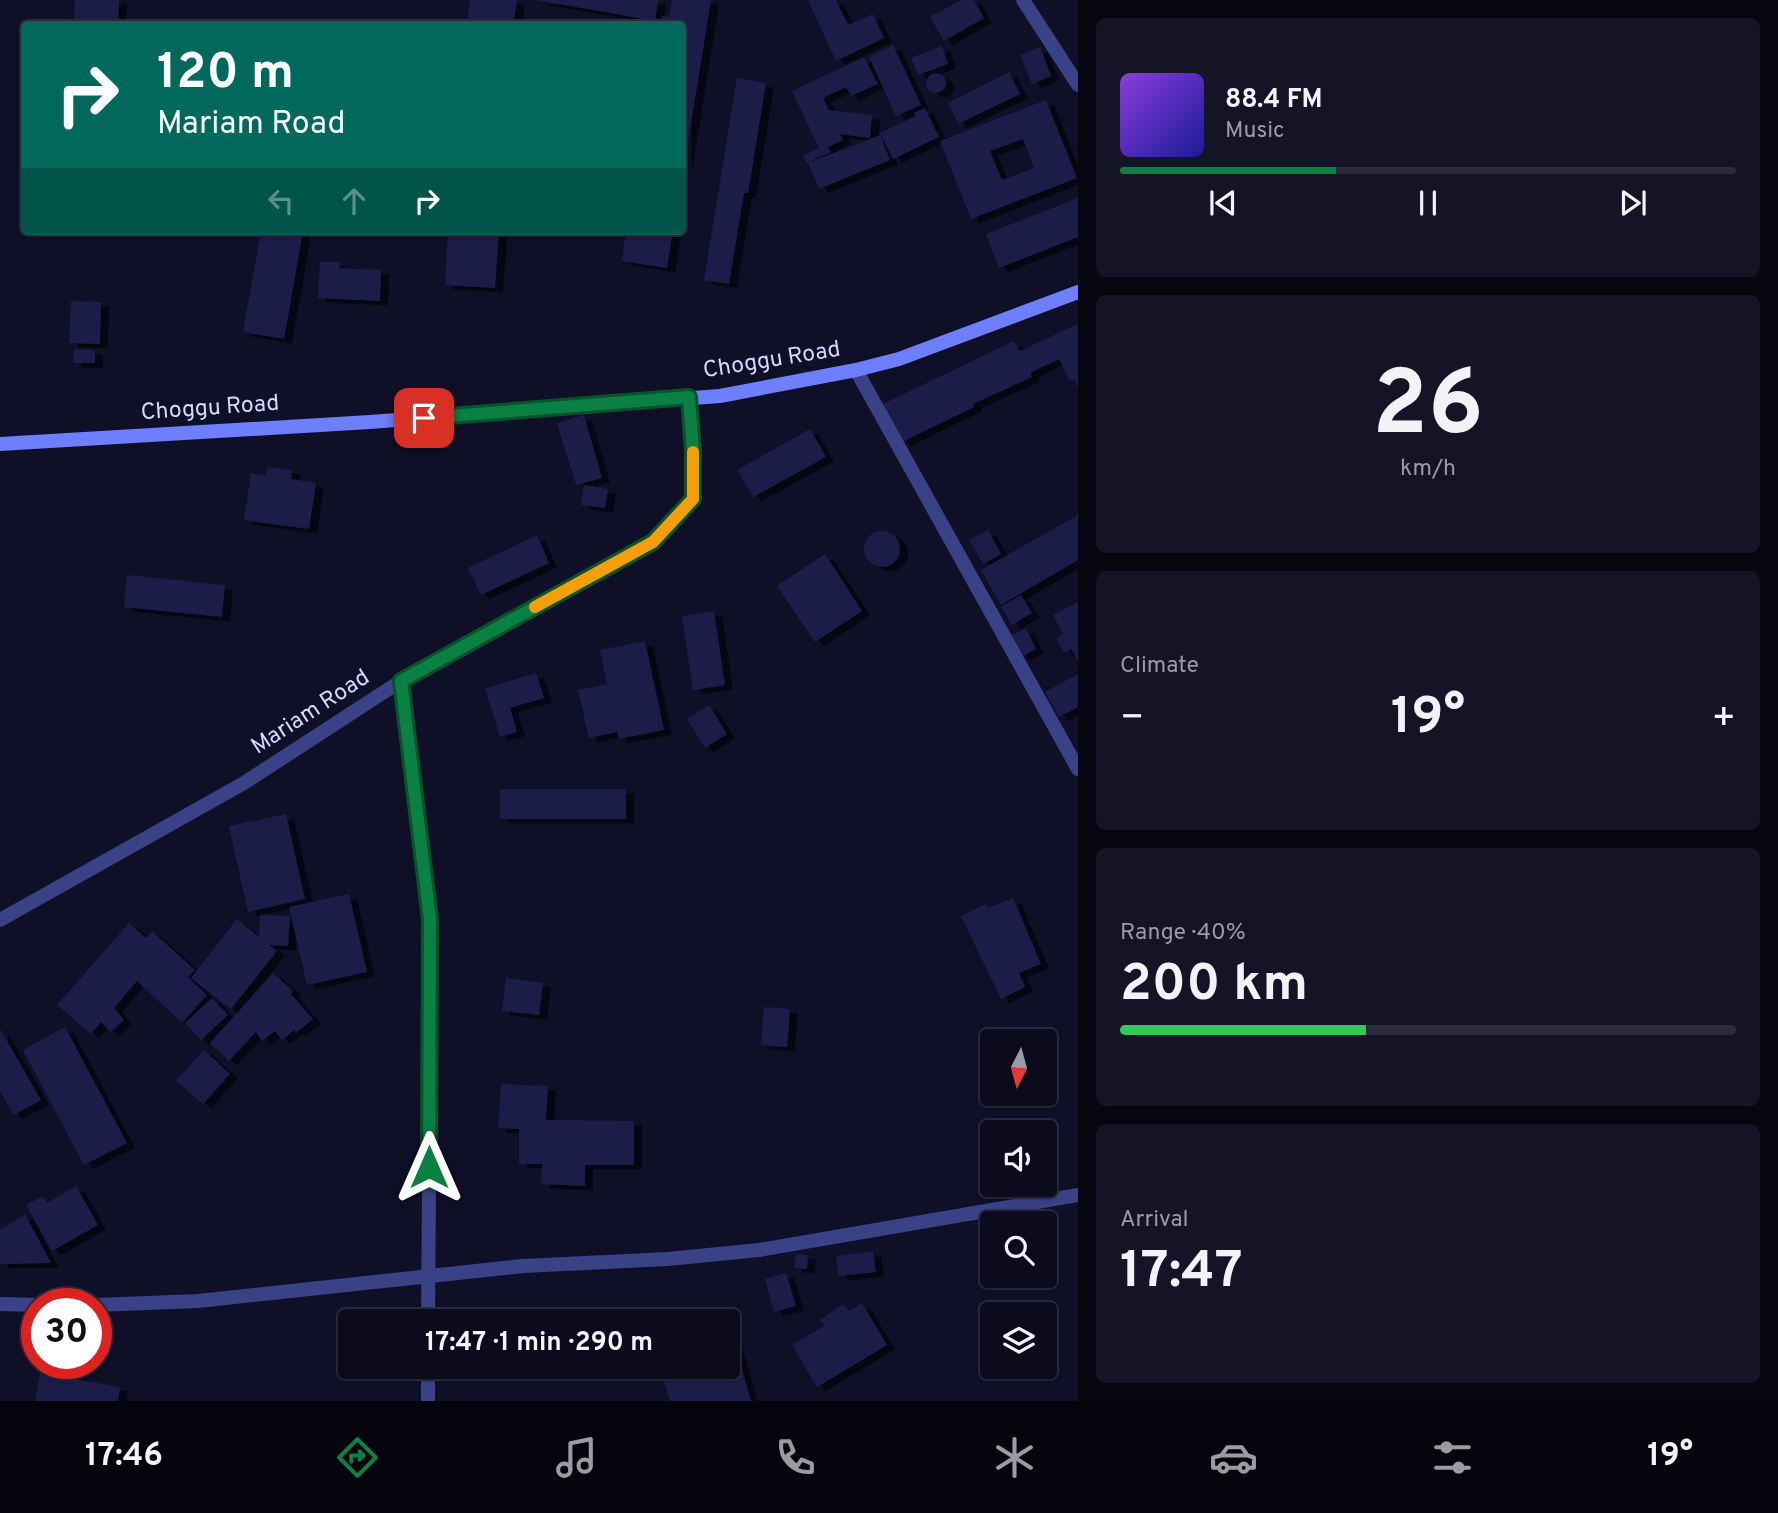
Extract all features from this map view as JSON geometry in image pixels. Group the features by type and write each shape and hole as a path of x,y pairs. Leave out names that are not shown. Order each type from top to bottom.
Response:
{"main road":[{"name":"Choggu Road","path":"0,444 356,423 720,396 899,359 1078,292"}],"street":[{"path":"1023,0 1078,85"},
{"path":"856,370 1078,769"},
{"name":"Mariam Road","path":"0,920 244,783 401,681 653,542 693,499 689,397"},
{"path":"401,681 430,919 428,1309"},
{"path":"112,1304 198,1301 523,1266 668,1259 760,1250 1078,1195"},
{"path":"0,1304 21,1305"},
{"path":"428,1379 428,1401"}],"building":[{"path":"75,0 119,0 118,21 74,21"},
{"path":"470,0 517,0 514,21 467,21"},
{"path":"536,0 658,0 655,21"},
{"path":"672,0 711,0 686,155 686,21 661,21 662,16 669,17"},
{"path":"808,0 836,0 848,25 873,14 884,38 836,61"},
{"path":"961,0 974,0 984,18 944,41 930,17"},
{"path":"893,45 921,105 896,116 869,57"},
{"path":"942,46 948,64 918,75 911,58"},
{"path":"1040,47 1051,76 1032,84 1020,55"},
{"path":"864,57 878,84 851,96 846,87 823,98 829,110 872,115 870,138 840,134 843,140 828,147 831,152 807,163 803,155 819,148 792,91"},
{"path":"1009,72 1020,94 958,124 948,103"},
{"path":"932,73 940,73 946,83 940,93 932,93 926,87 926,79"},
{"path":"737,78 766,83 748,193 744,193 729,284 704,280"},
{"path":"1046,100 1077,178 971,219 940,141","holes":["1023,139 1034,168 1002,180 990,151"]},
{"path":"925,108 939,137 893,159 880,133 916,116 914,113"},
{"path":"880,135 890,160 819,189 808,163"},
{"path":"1078,198 1078,237 999,268 986,234"},
{"path":"260,235 302,235 284,339 243,332"},
{"path":"448,235 499,235 495,288 445,285"},
{"path":"625,235 672,235 667,268 622,261"},
{"path":"320,262 340,262 339,268 381,270 380,301 318,298"},
{"path":"71,301 101,302 100,344 69,343"},
{"path":"1078,324 1078,388 1074,379 1070,381 1059,359 1030,373 1032,377 973,404 974,407 902,442 883,404 1014,341 1020,351"},
{"path":"74,349 95,350 95,363 73,363"},
{"path":"584,415 602,478 576,485 557,423"},
{"path":"810,429 826,457 753,497 737,470"},
{"path":"268,467 292,470 291,479 316,483 309,529 244,520 251,473 266,476"},
{"path":"584,485 608,489 605,508 581,505"},
{"path":"1078,515 1078,560 1001,605 981,570"},
{"path":"988,530 1001,554 983,564 969,540"},
{"path":"882,531 894,537 900,549 894,561 882,567 870,561 864,549 870,537"},
{"path":"537,535 549,563 481,595 468,568"},
{"path":"825,554 862,611 815,642 777,586"},
{"path":"127,575 225,585 222,617 124,607"},
{"path":"1021,595 1032,613 1012,625 1001,607"},
{"path":"1078,602 1078,661 1071,649 1065,653 1056,639 1063,634 1053,615"},
{"path":"714,611 725,685 693,690 682,616"},
{"path":"1026,628 1036,649 1021,657 1010,636"},
{"path":"645,641 664,730 619,739 617,732 589,738 578,690 607,684 600,650"},
{"path":"536,673 544,698 510,708 517,732 500,737 485,688"},
{"path":"1078,674 1078,707 1059,717 1045,692"},
{"path":"709,705 727,734 705,748 687,719"},
{"path":"500,789 626,789 626,819 500,819"},
{"path":"286,814 305,899 248,912 229,826"},
{"path":"349,894 367,972 307,985 289,907"},
{"path":"1013,898 1041,964 1019,973 1025,987 1001,999 961,916 986,904 988,908"},
{"path":"260,915 290,916 288,946 269,945 277,951 231,1009 191,978 237,919 259,937"},
{"path":"129,923 146,938 152,931 195,970 188,977 207,995 182,1023 137,981 114,1008 124,1020 111,1032 101,1022 91,1034 57,1005"},
{"path":"273,973 293,991 291,994 313,1019 282,1040 275,1031 262,1041 256,1032 229,1061 210,1043"},
{"path":"506,978 543,983 539,1015 502,1011"},
{"path":"212,998 228,1015 201,1040 185,1023"},
{"path":"764,1007 790,1009 787,1047 761,1045"},
{"path":"65,1027 127,1143 84,1165 23,1050"},
{"path":"0,1029 41,1100 14,1115 0,1091"},
{"path":"204,1050 230,1074 203,1104 176,1081"},
{"path":"501,1084 548,1086 546,1120 634,1121 634,1165 585,1165 585,1186 541,1184 542,1164 519,1164 519,1129 498,1128"},
{"path":"76,1186 98,1225 52,1251 26,1205 43,1196 47,1203"},
{"path":"25,1214 51,1263 0,1264 0,1230"},
{"path":"873,1251 876,1272 839,1276 836,1256"},
{"path":"796,1254 808,1255 807,1269 794,1268"},
{"path":"786,1273 796,1306 774,1312 765,1279"},
{"path":"862,1303 887,1345 817,1387 792,1345 824,1326 820,1320 843,1304 849,1311"},
{"path":"740,1362 751,1401 670,1401 664,1379 740,1379"},
{"path":"39,1379 74,1379 120,1387 118,1401 35,1401"}],"slow traffic":[{"path":"535,607 653,542 693,499 693,452"}],"route":[{"path":"424,418 689,397 693,452 693,499 653,542 401,681 430,919 429,1167"}]}
